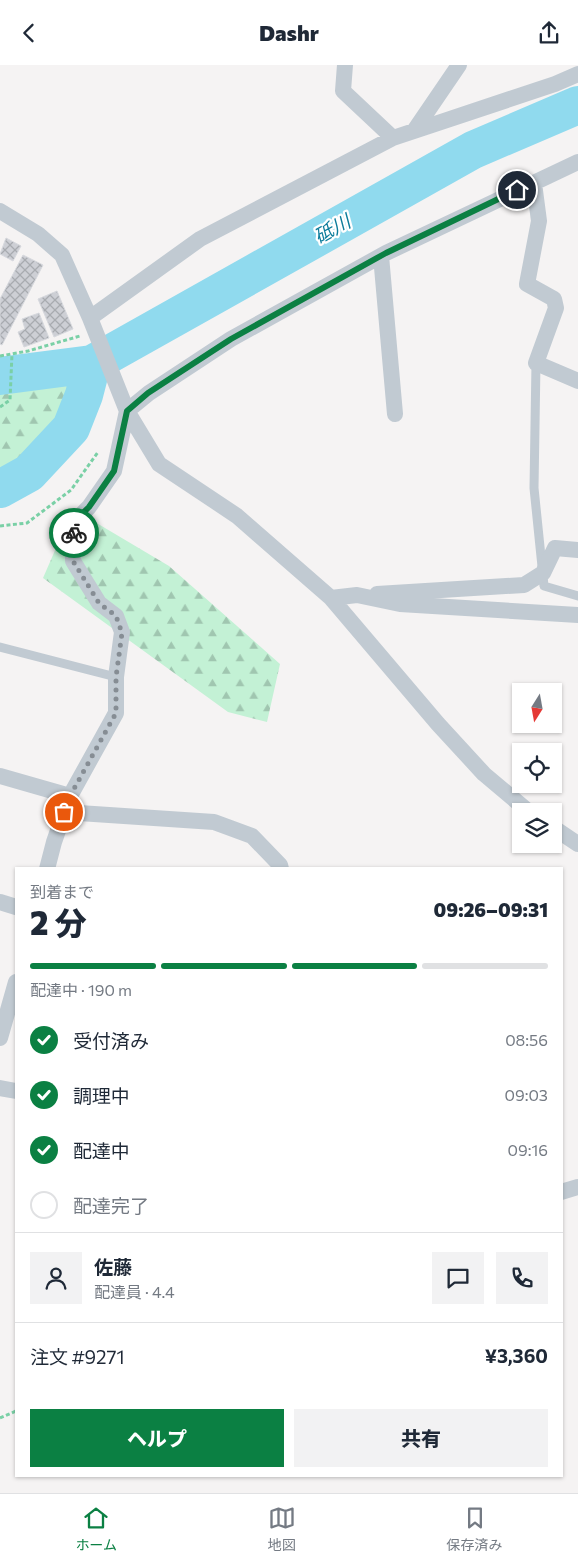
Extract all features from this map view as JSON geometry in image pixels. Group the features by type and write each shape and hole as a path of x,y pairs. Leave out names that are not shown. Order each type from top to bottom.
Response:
{"street":[{"path":"345,65 343,91 393,138"},
{"path":"414,131 459,65"},
{"path":"93,328 200,239 393,138 555,84 578,74"},
{"path":"125,405 148,393 231,339 382,256 578,162"},
{"path":"534,183 540,221 527,284 554,299 556,308 536,363 578,381"},
{"path":"0,211 38,234 62,255 125,405 159,464 237,516 332,598 438,724 484,774 518,803"},
{"path":"382,256 395,414"},
{"path":"48,867 70,796 116,713 116,677 122,633 116,616 99,603 73,561 73,537 80,516 89,507 114,471 125,405"},
{"path":"332,598 524,585 542,573 555,549 578,550"},
{"path":"357,595 400,604 578,615"},
{"path":"0,776 70,796"},
{"path":"64,812 214,822 252,837 279,867"},
{"path":"562,833 578,844"},
{"path":"0,902 15,907"},
{"path":"0,1038 15,986"},
{"path":"0,1088 15,1091"},
{"path":"563,1191 578,1187"}],"lane":[{"path":"536,363 534,488 544,586 578,596"},
{"path":"0,647 116,677"}],"path":[{"path":"0,356 63,342 93,328"},
{"path":"0,407 10,400 12,354"},
{"path":"0,526 27,523 71,490 99,451"},
{"path":"0,1418 15,1411"}],"green space":[{"path":"73,374 74,377 50,436 38,458 32,465 0,479 0,384 60,380"},
{"path":"73,509 169,566 280,664 267,722 228,712 43,578"}],"building":[{"path":"6,238 21,246 13,261 0,254"},
{"path":"23,255 43,265 2,345 0,344 0,299"},
{"path":"57,291 73,329 54,337 38,299"},
{"path":"39,313 49,338 24,347 18,332 25,329 22,319"}],"waterway":[{"name":"砥川","path":"0,376 92,364 473,150 578,105"},
{"name":"砥川","path":"0,489 29,473 71,428 84,395 92,364"}],"way so far":[{"path":"64,812 70,796 116,713 116,677 122,633 116,616 99,603 73,561 74,533"}],"route":[{"path":"74,533 80,516 89,507 114,471 127,411 148,393 231,339 386,253 517,190"}]}
